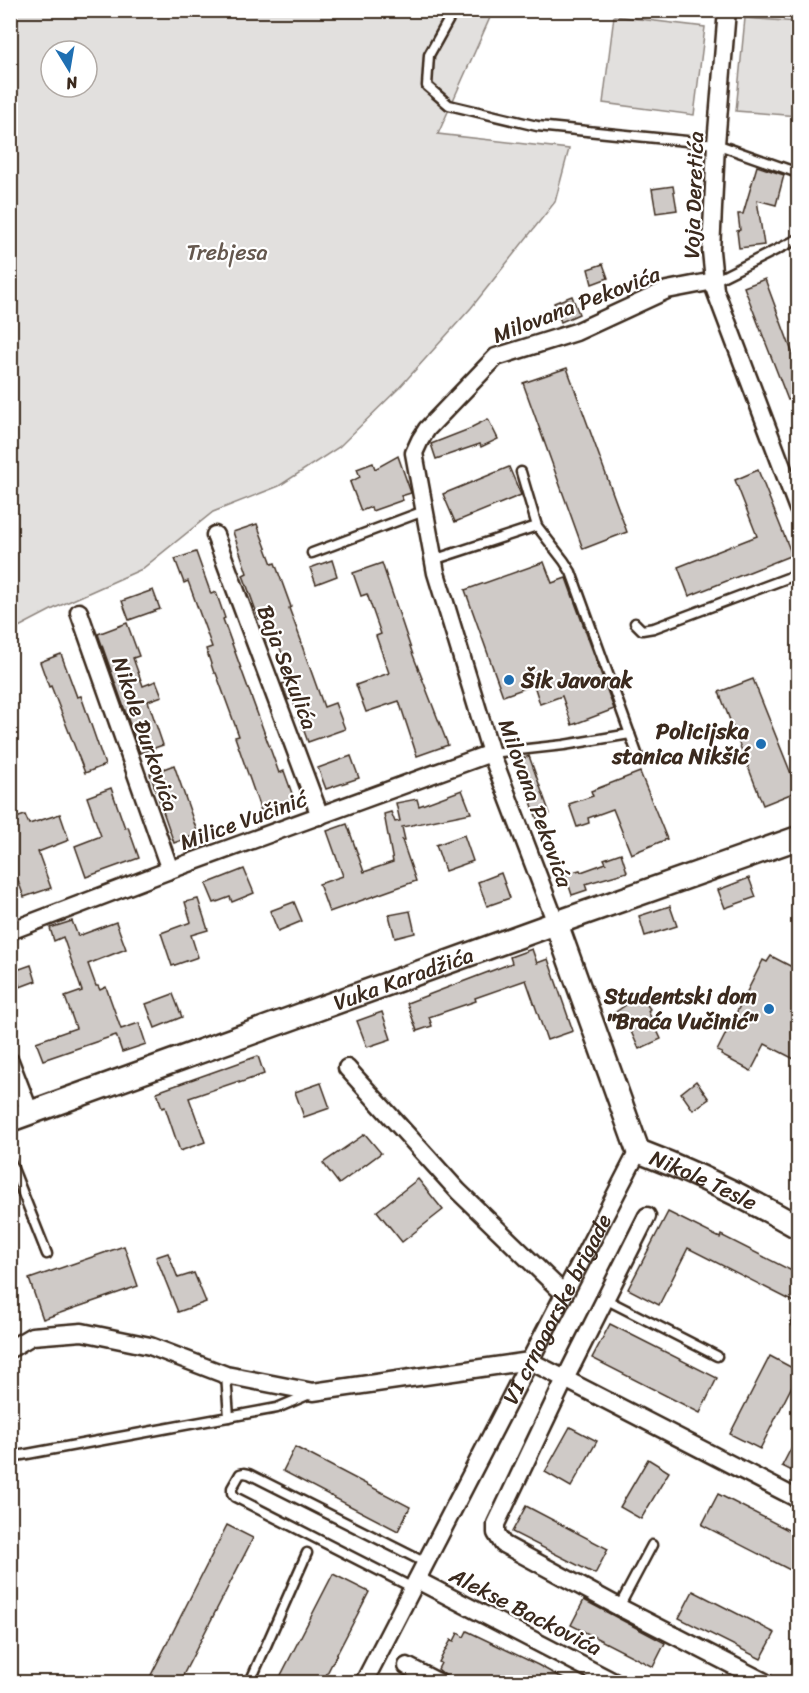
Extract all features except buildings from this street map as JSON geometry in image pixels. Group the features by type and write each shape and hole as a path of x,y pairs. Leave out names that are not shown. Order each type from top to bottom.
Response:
{"street":[{"name":"Voja Deretića","path":"727,10 716,144 711,251 715,290 798,509"},
{"name":"Milovana Pekovića","path":"556,923 491,753 433,560 414,453 427,429 496,357 576,332 667,290 714,281"},
{"name":"Baja Sekulića","path":"214,535 320,816"},
{"name":"Nikole Đurkovića","path":"79,612 170,870"},
{"name":"Milice Vučinić","path":"10,931 491,753"},
{"name":"Vuka Karadžića","path":"20,1117 798,838"},
{"path":"556,923 638,1151"},
{"path":"10,1061 20,1117"},
{"path":"347,1068 458,1191 565,1293"},
{"name":"Nikole Tesle","path":"638,1151 673,1164 753,1202 798,1227"},
{"name":"VI crnogorske brigade","path":"364,1683 638,1151"},
{"path":"647,1216 565,1378 495,1529 502,1544 765,1683"},
{"path":"10,1349 32,1336 82,1332 150,1346 226,1375 314,1392 530,1361 798,1499"},
{"name":"Alekse Backovića","path":"415,1584 614,1683"},
{"path":"407,1666 438,1683"}],"lane":[{"path":"454,10 429,55 427,86 449,105 537,126 716,144 798,173"},
{"path":"714,281 798,239"},
{"path":"521,472 537,526 571,572 639,759"},
{"path":"312,552 424,511"},
{"path":"433,560 537,526"},
{"path":"635,623 642,630 654,628 798,574"},
{"path":"491,753 564,746 630,734"},
{"path":"10,1161 47,1254"},
{"path":"605,1299 717,1356"},
{"path":"226,1375 229,1417"},
{"path":"11,1457 277,1408 314,1392"},
{"path":"415,1584 235,1497 232,1488 240,1474 249,1474 426,1563"},
{"path":"619,1607 652,1545"},
{"path":"250,1683 307,1553"}],"green space":[{"name":"Trebjesa","path":"11,11 493,11 438,134 569,149 555,202 471,308 399,388 339,447 279,486 213,512 142,569 57,607 11,631"},
{"path":"614,16 705,27 694,115 603,103"},
{"path":"745,18 798,22 798,116 736,111"}],"place":[{"name":"Šik Javorak","path":"509,680"},
{"name":"Policijska stanica Nikšić","path":"761,744"},
{"name":"Studentski dom \"Braća Vučinić\"","path":"769,1009"}]}
